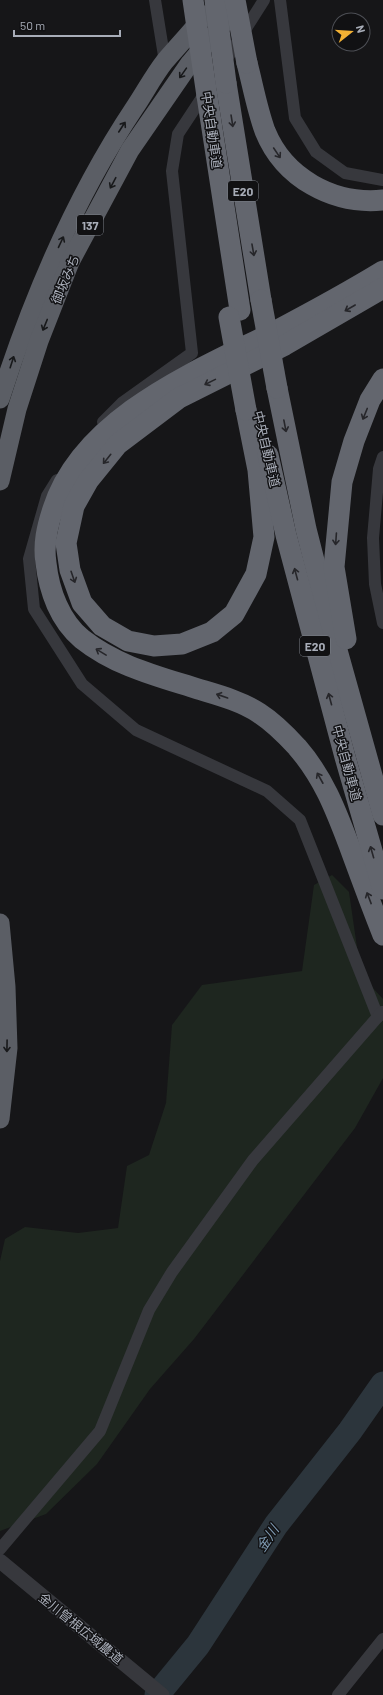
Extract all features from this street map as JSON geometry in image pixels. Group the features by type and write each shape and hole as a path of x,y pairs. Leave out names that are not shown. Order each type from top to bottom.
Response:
{"highway":[{"name":"中央自動車道","path":"194,0 223,202 234,313 251,406 347,764 383,889"},
{"name":"御坂みち","path":"0,399 20,338 40,286 72,216 114,138 165,62 216,0"},
{"name":"中央自動車道","path":"216,0 226,83 261,300 277,388 306,529 345,681 383,815"},
{"path":"235,0 258,111 277,154 291,170 313,186 332,194 354,199 383,200"},
{"name":"御坂みち","path":"0,481 17,409 38,341 70,262 130,150 190,62 243,0"},
{"path":"383,271 281,328 148,398 99,436 68,475 57,497 48,524 44,550 47,576 53,597 66,621 80,637 99,651 121,663 144,672 226,697 258,713 296,746 315,770 331,798 383,935"},
{"path":"251,406 264,537 256,574 234,614 212,632 182,644 154,646 128,641 102,626 82,603 70,570 66,543 74,506 88,481 118,444 179,398 285,345 383,288"},
{"path":"383,379 370,400 354,441 342,482 334,567 348,650 383,781"},
{"path":"0,923 6,987 8,1048 0,1119"}],"street":[{"path":"155,0 165,62"},
{"path":"0,1549 100,1431 149,1310 172,1272 253,1160 380,1014 300,820 267,791 136,730 82,684 34,609 29,559 47,496 80,445 122,403 192,353 172,171 178,134 264,0"},
{"path":"280,0 295,118 316,152 339,169 345,173 383,179"},
{"path":"383,457 379,469 373,538 375,584 383,623"},
{"name":"金川曽根広域農道","path":"0,1561 162,1695"},
{"path":"338,1695 383,1639"}],"shaded area":[{"path":"332,875 349,892 361,975 383,999 383,1078 355,1128 194,1339 150,1389 97,1464 46,1514 0,1531 0,1261 5,1239 25,1227 78,1233 118,1228 127,1166 149,1155 166,1103 172,1025 202,985 302,971 314,885"}],"waterway":[{"name":"金川","path":"157,1695 198,1645 276,1525 350,1431 383,1384"}]}
